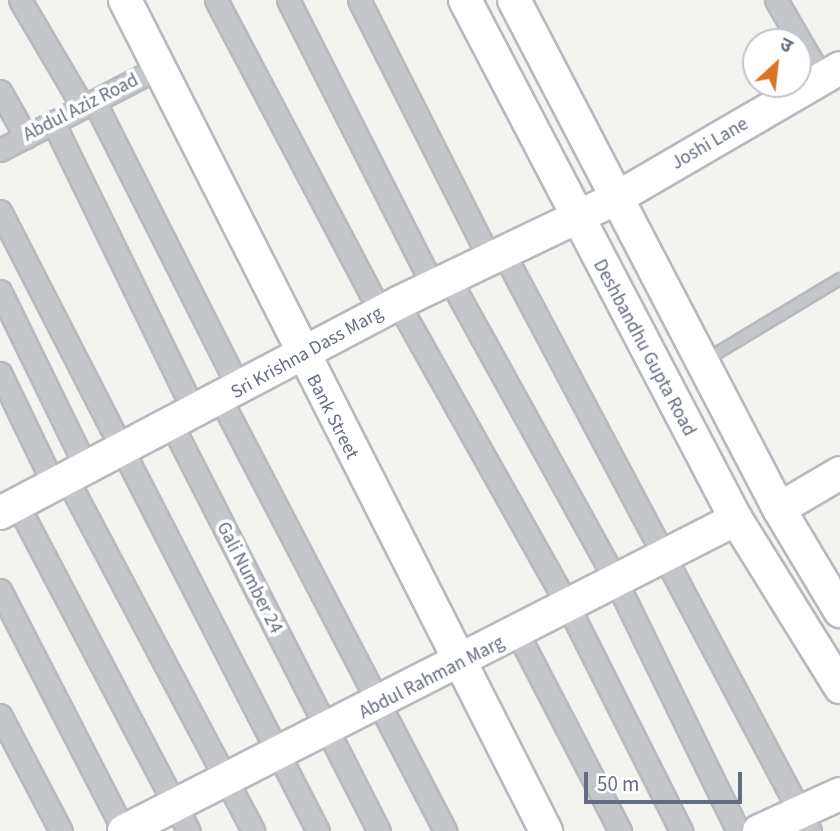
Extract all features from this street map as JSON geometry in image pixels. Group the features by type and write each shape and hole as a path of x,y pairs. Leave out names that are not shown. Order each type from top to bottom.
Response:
{"street":[{"path":"20,0 88,104 207,407"},
{"name":"Bank Street","path":"125,0 162,66 303,358 546,831"},
{"path":"216,0 390,308 569,608 681,831"},
{"path":"288,0 441,283 617,583 738,831"},
{"path":"359,0 498,257 670,556 805,821"},
{"name":"Deshbandhu Gupta Road","path":"466,0 575,220 736,519 840,687"},
{"path":"514,0 701,363 779,509 840,611"},
{"path":"776,0 831,74"},
{"name":"Abdul Aziz Road","path":"0,150 162,66"},
{"name":"Joshi Lane","path":"615,198 831,74"},
{"path":"0,91 26,137"},
{"path":"53,122 207,407 382,705 445,831"},
{"name":"Sri Krishna Dass Marg","path":"8,508 303,358 390,308 575,220 615,198"},
{"path":"0,211 276,755 318,831"},
{"path":"0,291 69,478"},
{"path":"0,373 69,478 253,831"},
{"name":"Gali Number 24","path":"207,407 326,730 379,831"},
{"path":"779,509 840,473"},
{"path":"8,508 182,818"},
{"name":"Abdul Rahman Marg","path":"124,831 182,818 226,780 382,705 736,519"},
{"path":"0,590 124,831"},
{"path":"518,634 620,831"},
{"path":"0,715 61,831"},
{"path":"759,831 805,821 840,794"}],"lane":[{"path":"701,363 840,279"}]}
